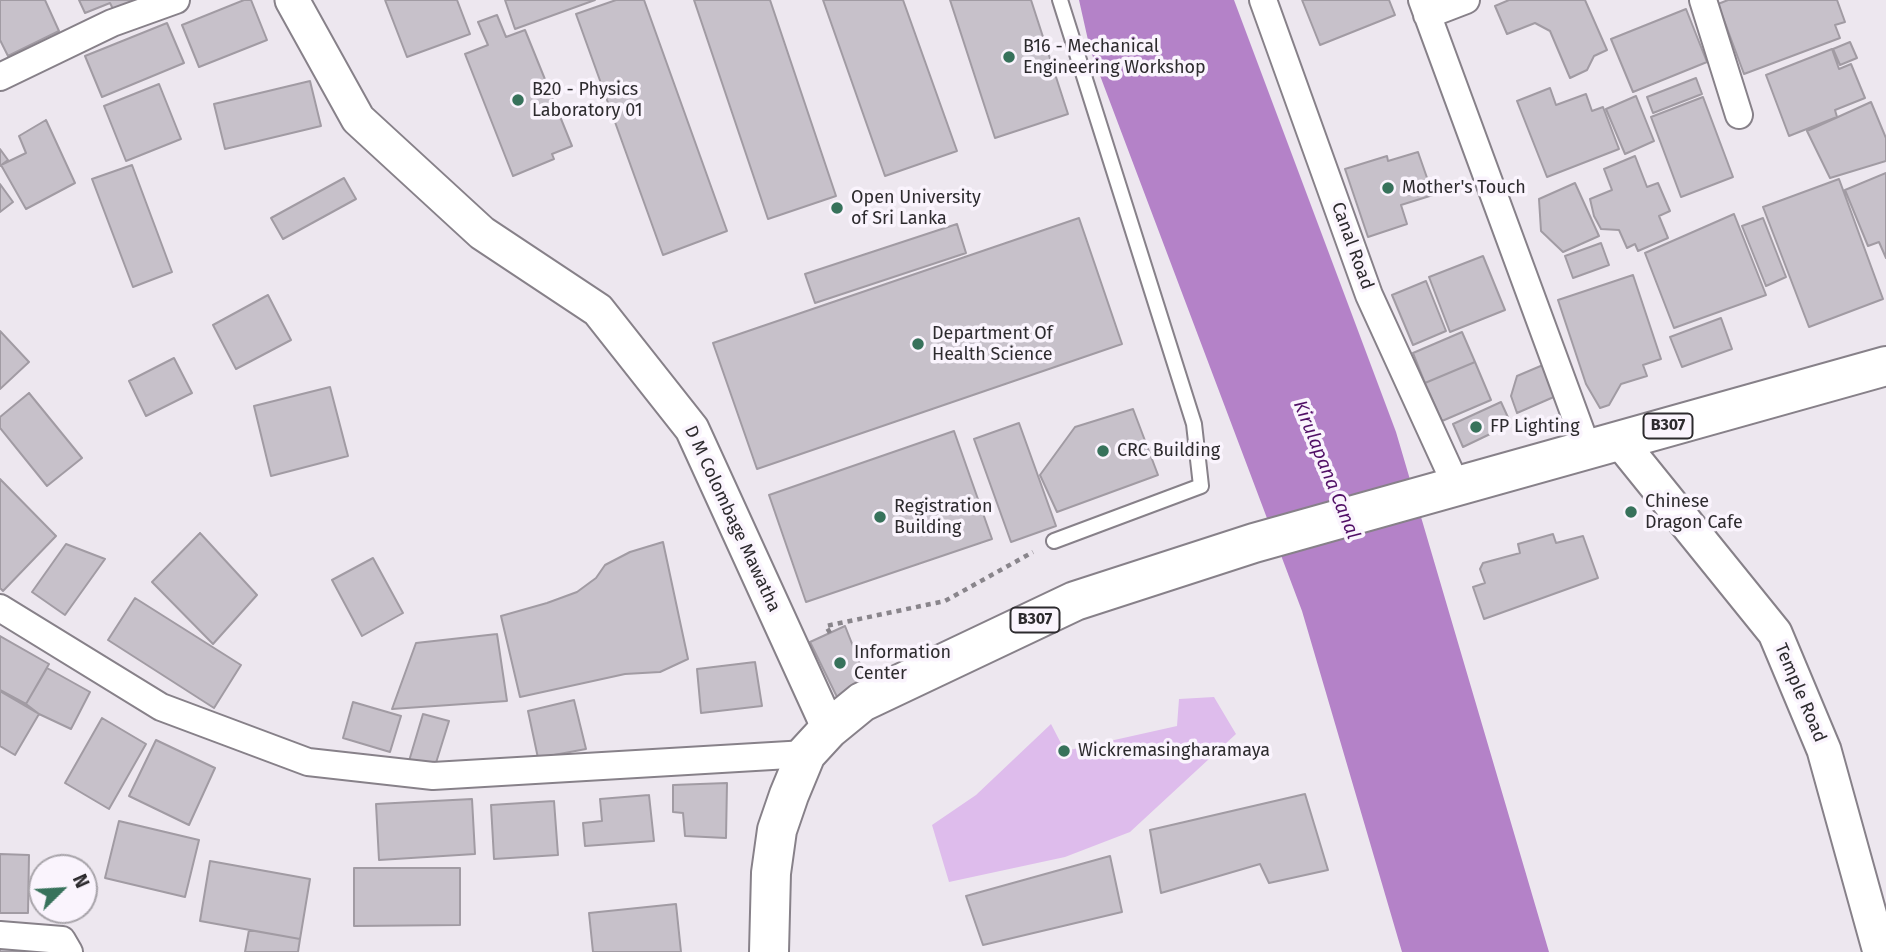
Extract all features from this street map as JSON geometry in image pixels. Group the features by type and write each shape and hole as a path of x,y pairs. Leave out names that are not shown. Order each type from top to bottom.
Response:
{"main road":[{"name":"B307","path":"769,952 771,873 777,830 817,742 862,702 1075,601 1254,543 1886,366"}],"street":[{"path":"0,76 112,23 176,0"},
{"name":"D M Colombage Mawatha","path":"292,0 358,119 482,233 598,310 692,429 817,742"},
{"name":"Canal Road","path":"1263,0 1369,295 1453,486"},
{"path":"1466,0 1424,8 1603,444"},
{"path":"1703,0 1739,116"},
{"name":"Temple Road","path":"1603,444 1775,633 1824,750 1880,952"},
{"path":"0,608 161,707 308,762 433,776 817,742"},
{"path":"0,934 62,940 69,952"}],"lane":[{"path":"1054,541 1201,486 1194,424 1060,0"}],"path":[{"path":"830,633 827,626 945,601 1054,541"}],"shaded area":[{"path":"1214,697 1236,734 1130,832 1065,857 949,882 932,825 976,795 1051,724 1065,751 1177,726 1179,699"}],"water":[{"name":"Kirulapana Canal","path":"1079,0 1234,0 1396,432 1549,952 1402,952 1302,611 1090,49"}],"building":[{"path":"0,0 45,0 59,31 8,56 0,40"},
{"path":"79,0 148,0 115,13 110,3 85,13"},
{"path":"244,0 251,0 267,40 199,67 182,25"},
{"path":"385,0 457,0 470,34 407,57"},
{"path":"505,0 595,0 515,29"},
{"path":"616,0 644,0 727,231 663,255 576,14"},
{"path":"694,0 770,0 836,196 768,219"},
{"path":"823,0 903,0 957,151 885,176"},
{"name":"B16 - Mechanical Engineering Workshop","path":"950,0 1031,0 1068,114 995,138"},
{"path":"1302,0 1389,0 1395,15 1320,45"},
{"path":"1509,0 1585,0 1607,50 1594,56 1587,70 1570,78 1550,31 1535,23 1507,34 1495,6"},
{"path":"1728,0 1837,0 1845,22 1835,25 1840,38 1744,74 1718,4"},
{"path":"1686,9 1707,62 1633,92 1611,39"},
{"name":"B20 - Physics Laboratory 01","path":"497,15 506,37 525,30 572,146 552,154 554,159 513,176 465,54 488,45 478,22"},
{"path":"167,23 184,63 102,97 85,56"},
{"path":"1850,42 1857,58 1840,65 1833,49"},
{"path":"1832,49 1839,69 1851,64 1865,98 1835,110 1837,117 1789,136 1766,75"},
{"path":"1696,78 1702,94 1653,113 1647,97"},
{"path":"310,81 321,126 225,149 214,104"},
{"path":"159,84 181,139 126,161 104,106"},
{"path":"1550,88 1556,105 1586,94 1592,111 1603,107 1619,149 1547,177 1517,101"},
{"path":"1636,96 1654,141 1625,154 1606,109"},
{"path":"1703,97 1733,177 1681,197 1651,117"},
{"path":"1871,102 1886,138 1886,161 1830,178 1807,131"},
{"path":"46,120 75,183 26,209 1,165 26,153 19,136"},
{"path":"0,149 8,160 0,166"},
{"path":"1418,152 1433,195 1401,205 1407,224 1368,237 1345,169 1387,156 1388,161"},
{"path":"1635,156 1647,187 1658,183 1670,211 1659,216 1668,238 1638,251 1635,244 1627,248 1619,230 1601,229 1590,199 1612,190 1604,169"},
{"path":"132,165 172,272 133,287 92,179"},
{"path":"1886,173 1886,258 1879,242 1868,246 1845,190"},
{"path":"344,178 356,199 283,239 271,218"},
{"path":"1839,179 1883,299 1809,327 1763,207"},
{"path":"1575,183 1599,236 1563,252 1541,231 1539,199"},
{"path":"0,184 13,202 0,212"},
{"path":"1734,214 1766,295 1674,328 1645,253"},
{"name":"Department Of Health Science","path":"1079,218 1122,344 757,469 713,343"},
{"path":"1763,218 1786,277 1766,286 1742,226"},
{"path":"957,224 966,253 815,303 805,274"},
{"path":"1601,243 1609,265 1573,278 1565,256"},
{"path":"1483,256 1505,310 1450,332 1429,277"},
{"path":"1633,275 1661,359 1643,365 1647,376 1621,384 1609,405 1600,408 1586,384 1558,300"},
{"path":"1426,281 1446,331 1413,345 1392,295"},
{"path":"268,295 291,340 236,369 213,325"},
{"path":"1721,318 1732,349 1682,367 1670,337"},
{"path":"0,331 29,362 0,389"},
{"path":"1462,332 1475,362 1425,383 1413,353"},
{"path":"174,358 192,393 146,416 129,381"},
{"path":"1475,362 1491,400 1442,421 1425,383"},
{"path":"1543,365 1556,396 1517,413 1511,396 1517,376"},
{"path":"330,387 348,456 271,476 254,406"},
{"path":"29,393 82,458 47,486 0,428 0,417"},
{"path":"1501,402 1511,424 1463,447 1453,424"},
{"name":"CRC Building","path":"1133,409 1158,475 1057,512 1040,475 1075,427"},
{"path":"1019,423 1056,526 1011,542 974,439"},
{"name":"Registration Building","path":"954,431 992,539 806,602 769,495"},
{"path":"0,479 56,536 3,591 0,588"},
{"path":"200,533 257,595 213,644 152,582"},
{"path":"1553,534 1556,543 1583,536 1598,578 1484,619 1473,587 1485,583 1480,569 1483,563 1520,553 1518,544"},
{"path":"663,542 688,659 660,672 625,674 520,697 501,616 577,592 596,578 605,565 630,552"},
{"path":"66,544 105,559 65,615 32,592"},
{"path":"373,558 403,613 362,636 332,580"},
{"path":"135,598 241,665 214,708 108,640"},
{"name":"Information Center","path":"845,626 868,684 838,699 810,642"},
{"path":"497,634 507,701 392,709 416,643"},
{"path":"0,636 49,664 26,704 0,690"},
{"path":"755,662 762,706 701,713 697,669"},
{"path":"47,668 90,692 71,729 39,714 26,704"},
{"path":"0,691 39,714 15,755 0,746"},
{"path":"574,700 586,749 538,758 528,711"},
{"path":"353,702 401,716 390,752 343,738"},
{"path":"423,714 449,721 435,766 409,761"},
{"path":"102,718 146,744 109,809 65,783"},
{"path":"156,740 215,768 189,825 129,796"},
{"path":"727,783 726,838 685,836 683,813 673,812 673,785"},
{"path":"1305,794 1328,870 1269,883 1260,864 1161,893 1150,830"},
{"path":"649,795 654,841 585,846 583,823 602,821 600,799"},
{"path":"472,799 475,854 379,860 376,804"},
{"path":"554,801 558,855 494,859 491,805"},
{"path":"119,821 199,840 185,897 105,878"},
{"path":"0,854 28,855 28,913 0,913"},
{"path":"1110,856 1122,912 983,945 966,896"},
{"path":"210,861 310,879 300,939 200,921"},
{"path":"354,868 460,868 460,925 354,926"},
{"path":"676,904 681,952 593,952 589,913"},
{"path":"249,930 300,939 298,952 245,952"},
{"path":"53,947 53,952 0,952 0,949"}],"place":[{"name":"B16 - Mechanical Engineering Workshop","path":"1009,57"},
{"name":"B20 - Physics Laboratory 01","path":"518,100"},
{"name":"Mother's Touch","path":"1388,188"},
{"name":"Open University of Sri Lanka","path":"837,208"},
{"name":"Department Of Health Science","path":"918,344"},
{"name":"FP Lighting","path":"1476,427"},
{"name":"CRC Building","path":"1103,451"},
{"name":"Chinese Dragon Cafe","path":"1631,512"},
{"name":"Registration Building","path":"880,517"},
{"name":"Information Center","path":"840,663"},
{"name":"Wickremasingharamaya","path":"1064,751"}]}
